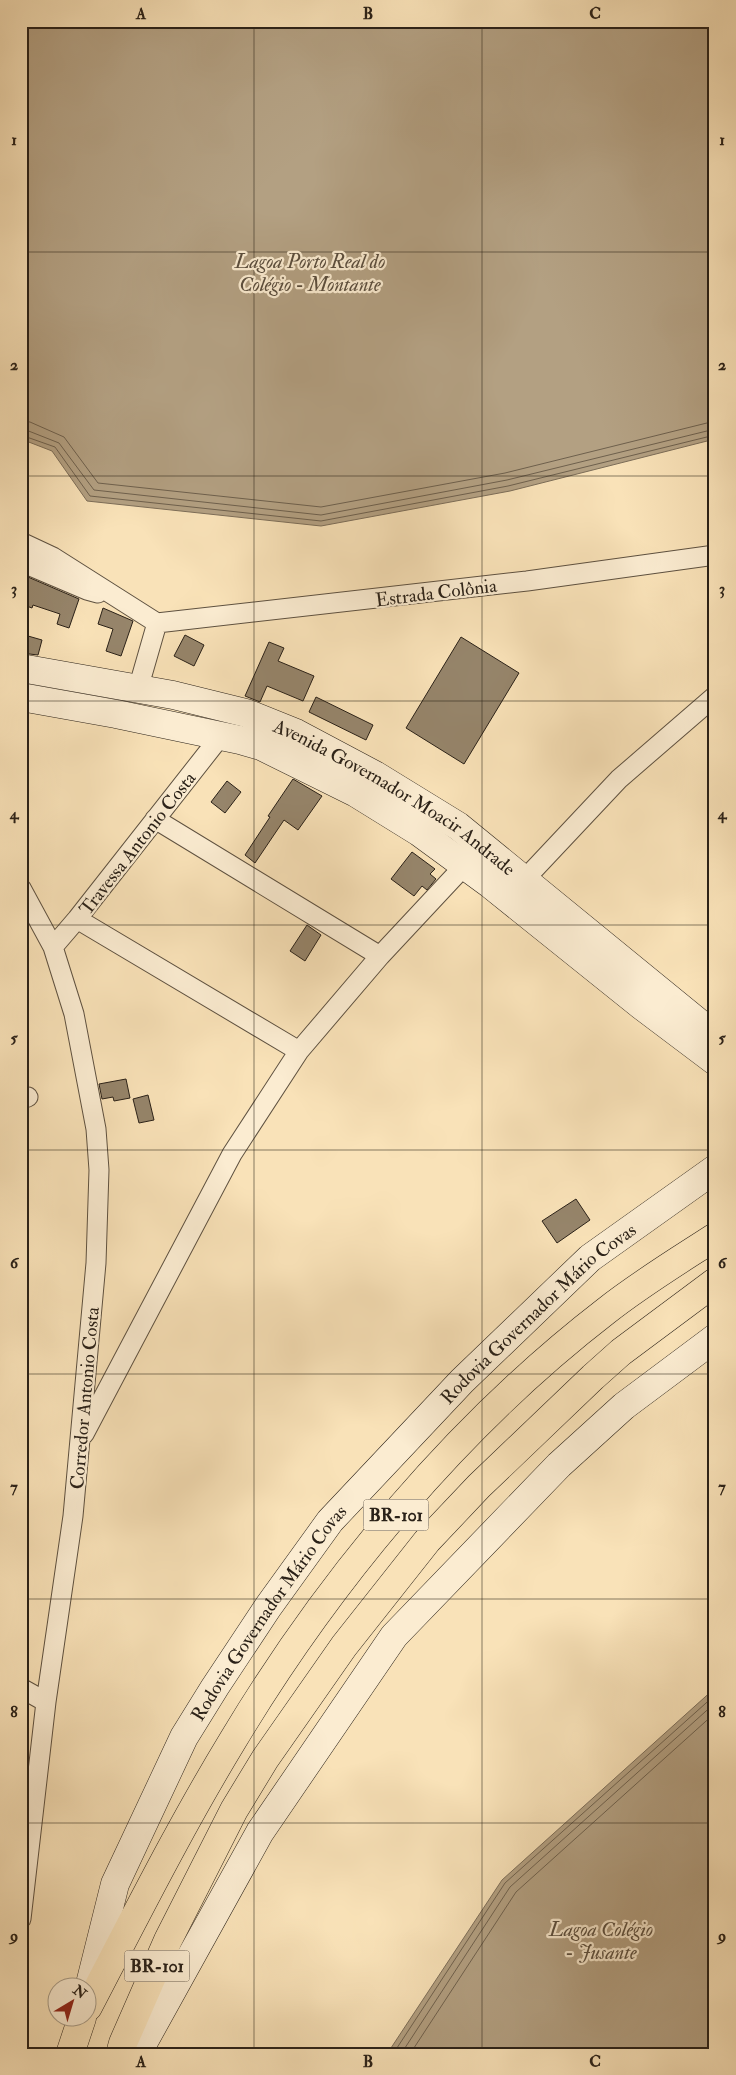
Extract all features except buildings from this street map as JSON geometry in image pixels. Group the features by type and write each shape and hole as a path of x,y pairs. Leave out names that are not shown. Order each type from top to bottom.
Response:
{"highway":[{"name":"Rodovia Governador Mário Covas","path":"98,1987 161,1868 234,1738 312,1620 346,1574 446,1456 494,1408 565,1344 606,1311 715,1237"},
{"name":"BR-101","path":"120,2054 123,2043 168,1940 234,1810 265,1760 344,1646 427,1541 486,1479 621,1352 715,1282"},
{"name":"Rodovia Governador Mário Covas","path":"70,2054 79,2028"}],"main road":[{"name":"Avenida Governador Moacir Andrade","path":"21,668 174,696 246,713 296,733 375,775 458,826 715,1036"},
{"name":"Avenida Governador Moacir Andrade","path":"21,697 116,714 261,746 356,794 419,832 465,865 715,1061"},
{"path":"230,738 246,713"},
{"name":"Rodovia Governador Mário Covas","path":"92,1978 115,1884 184,1737 262,1615 330,1522 462,1380 590,1258 715,1169"},
{"path":"137,2054 260,1832 394,1636 559,1465 624,1406 715,1338"}],"street":[{"path":"21,542 53,557 119,597 157,623 138,689"},
{"name":"Estrada Colônia","path":"157,623 527,581 715,556"},
{"path":"21,562 87,590 119,597"},
{"path":"524,880 619,779 715,696"},
{"name":"Travessa Antonio Costa","path":"53,947 155,819 230,738"},
{"path":"155,819 380,956"},
{"path":"80,1442 232,1154 299,1051 380,956 465,865"},
{"name":"Corredor Antonio Costa","path":"21,888 53,947 74,1014 96,1129 99,1170 96,1262 73,1516 46,1702 21,1919"},
{"path":"77,919 299,1051"},
{"path":"21,1688 46,1702"}],"water":[{"name":"Lagoa Porto Real do Colégio - Montante","path":"21,21 715,21 715,439 510,491 321,526 87,501 52,451 21,439"},
{"name":"Lagoa Colégio - Jusante","path":"715,1688 715,2054 387,2054 502,1880"}]}
